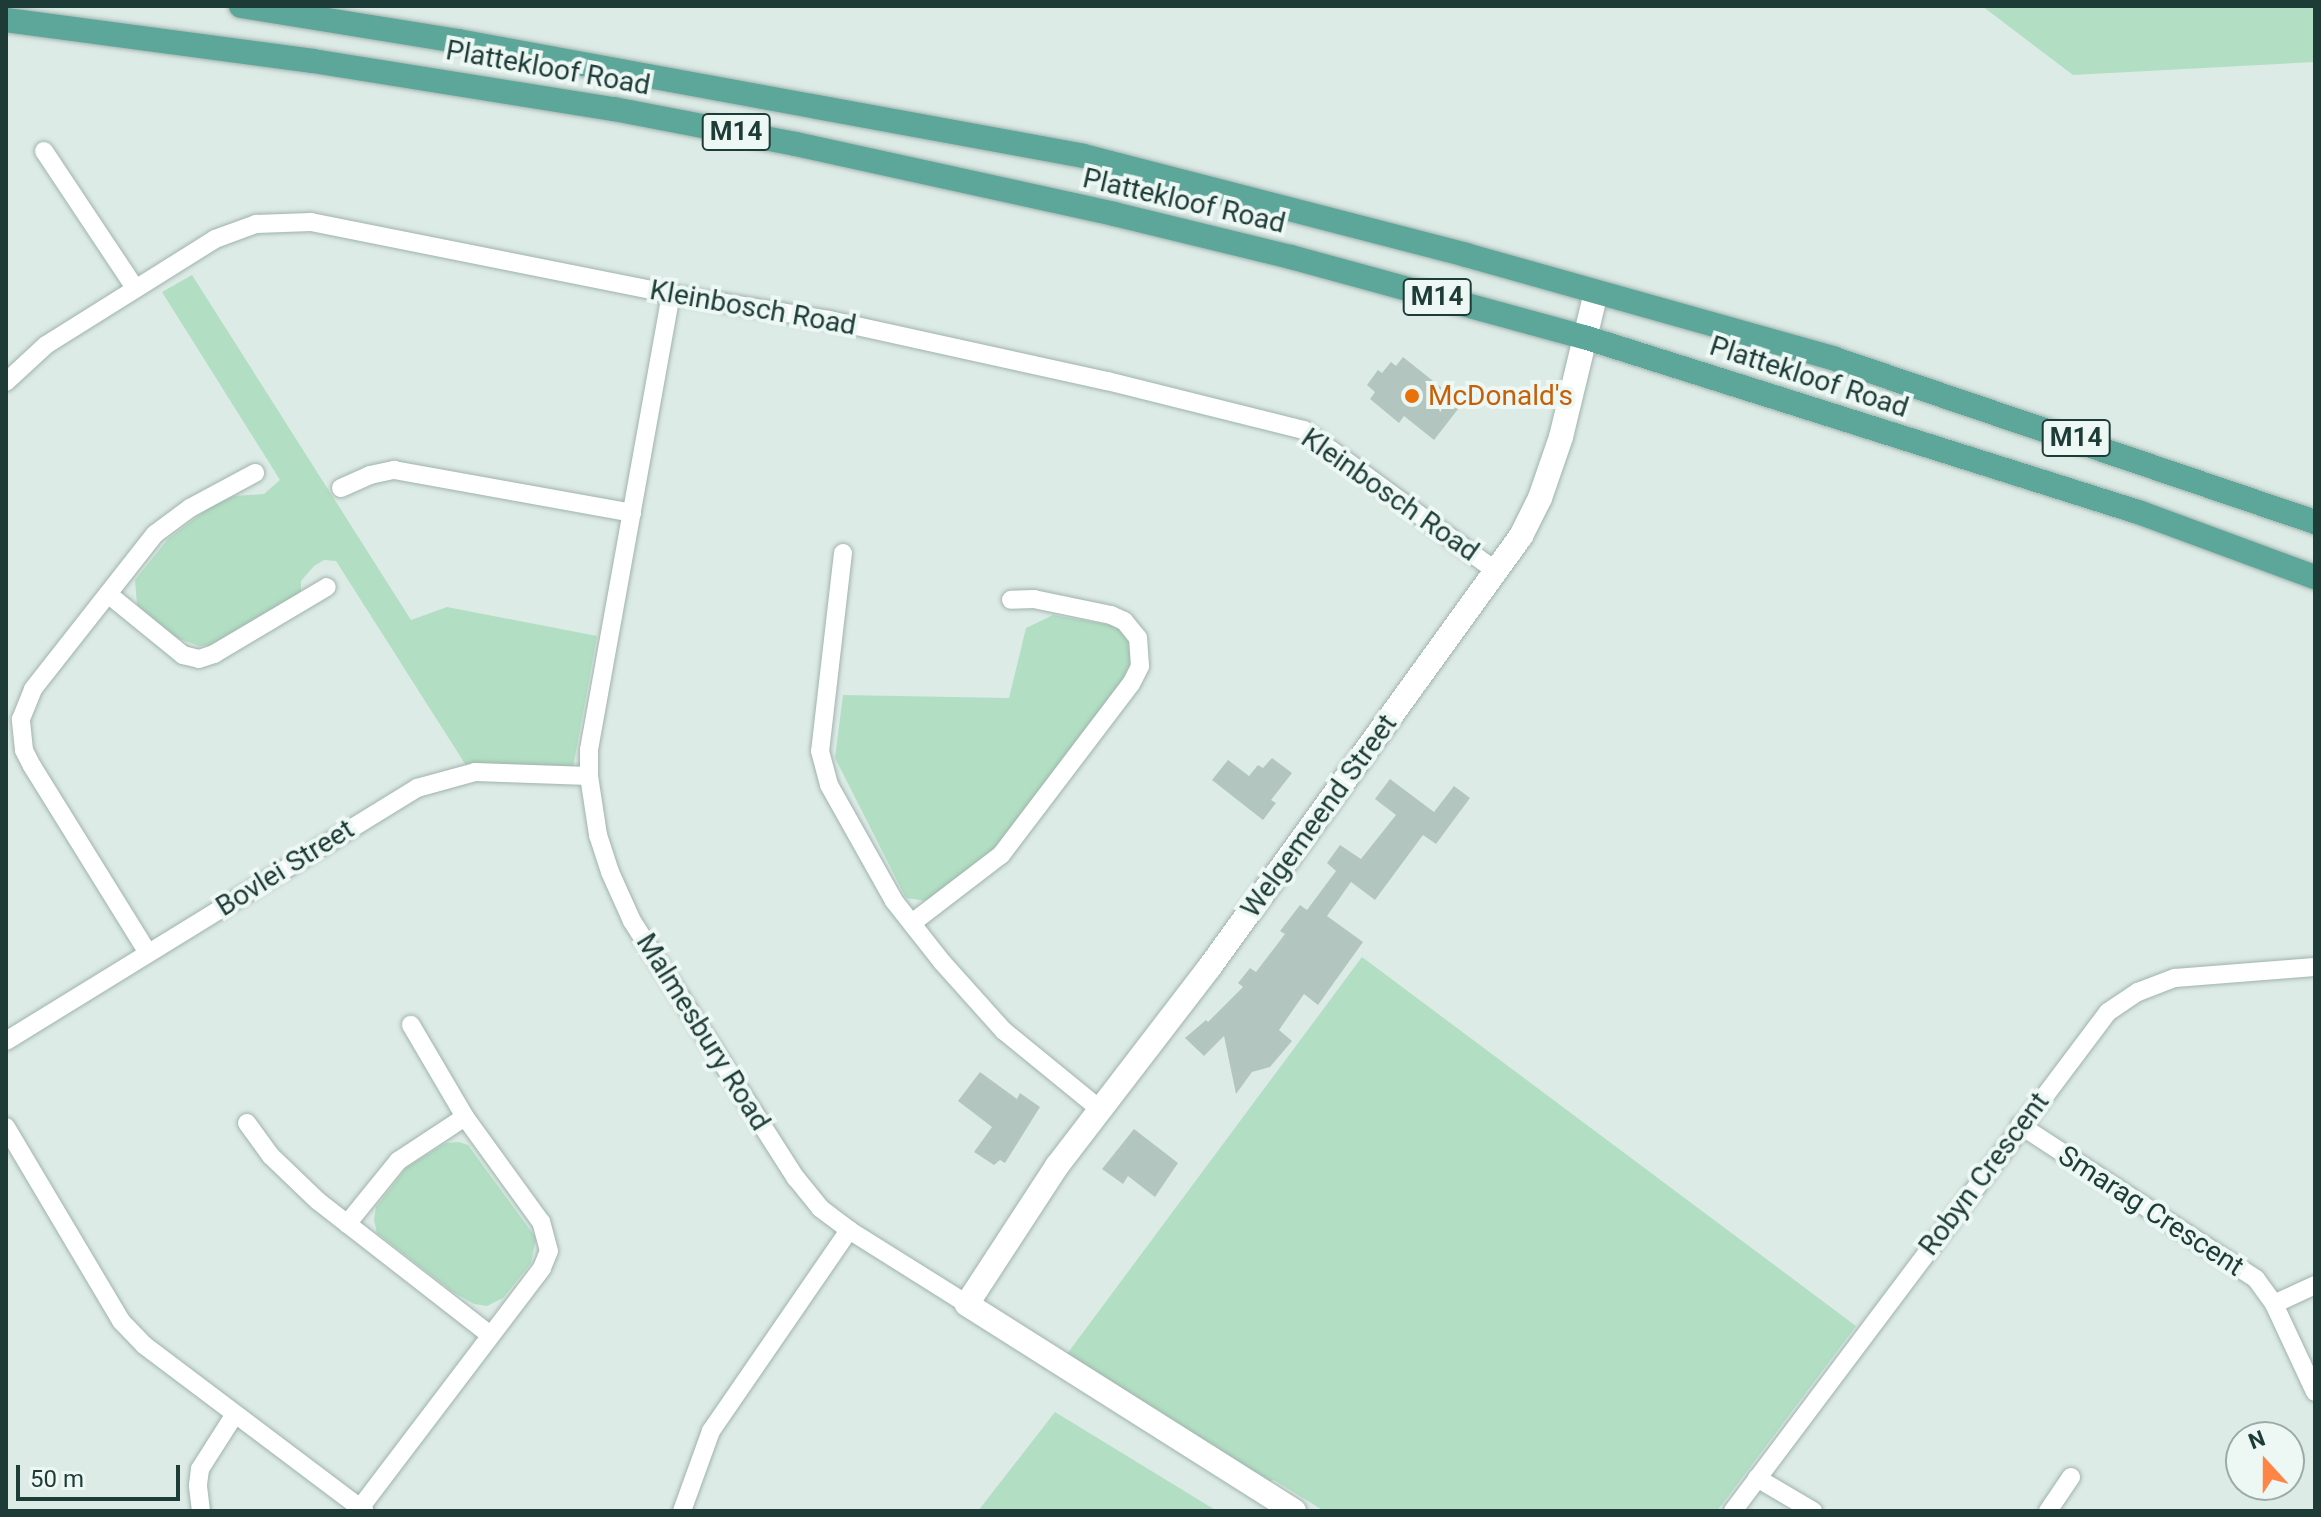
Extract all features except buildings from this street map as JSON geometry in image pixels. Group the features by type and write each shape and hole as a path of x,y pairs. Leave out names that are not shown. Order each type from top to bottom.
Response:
{"main road":[{"name":"Plattekloof Road","path":"241,6 458,41 1084,156 1835,359 2315,522"},
{"name":"Plattekloof Road","path":"6,20 426,78 796,144 1291,257 1584,337 2138,512 2315,577"}],"street":[{"path":"44,151 135,288"},
{"name":"Kleinbosch Road","path":"6,382 46,345 215,239 256,224 311,222 471,251 671,294 829,320 1107,381 1304,430 1497,572"},
{"name":"Welgemeend Street","path":"967,1304 1057,1166 1209,968 1497,572 1540,498 1561,437 1596,292"},
{"name":"Malmesbury Road","path":"671,294 589,750 589,776 598,835 632,921 796,1178 820,1208 849,1230 1294,1511"},
{"path":"341,488 370,475 394,470 632,513"},
{"path":"148,953 32,766 24,750 20,729 24,708 33,689 155,534 227,485 255,473"},
{"path":"843,553 820,751 822,769 894,901 1004,1031 1101,1110"},
{"path":"108,594 183,655 199,659 214,654 327,587"},
{"path":"912,923 1001,855 1131,684 1140,666 1138,638 1124,621 1111,615 1034,599 1011,600"},
{"name":"Bovlei Street","path":"6,1041 390,803 434,780 475,772 589,776"},
{"name":"Robyn Crescent","path":"1733,1511 2095,1025 2138,992 2175,978 2315,967"},
{"path":"6,1127 121,1321 144,1345 362,1509 542,1268 549,1251 541,1222 465,1117 411,1025"},
{"path":"347,1224 398,1161 465,1117"},
{"path":"247,1123 271,1156 347,1224 490,1335"},
{"name":"Smarag Crescent","path":"2020,1125 2256,1279 2274,1304 2315,1392"},
{"path":"682,1511 711,1431 849,1230"},
{"path":"2274,1304 2315,1285"},
{"path":"201,1511 200,1469 235,1414"},
{"path":"2048,1511 2071,1477"},
{"path":"1757,1478 1813,1511"}],"green space":[{"path":"1982,6 2315,6 2315,62 2073,75"},
{"path":"192,275 411,620 447,607 597,636 573,768 467,767 336,561 324,560 314,566 301,581 301,593 210,645 199,646 177,638 137,605 135,580 168,539 210,507 234,496 264,494 280,480 162,292"},
{"path":"1053,615 1116,626 1129,642 1131,668 999,846 927,901 906,898 835,758 843,695 1009,698 1026,628"},
{"path":"1362,957 1856,1326 1717,1511 1324,1511 1274,1480 1264,1483 1064,1358"},
{"path":"446,1143 468,1145 536,1238 531,1263 503,1298 487,1306 474,1304 453,1292 377,1233 374,1220 376,1207 407,1167"},
{"path":"1055,1412 1217,1511 978,1511"}],"place":[{"name":"McDonald's","path":"1412,396"}]}
